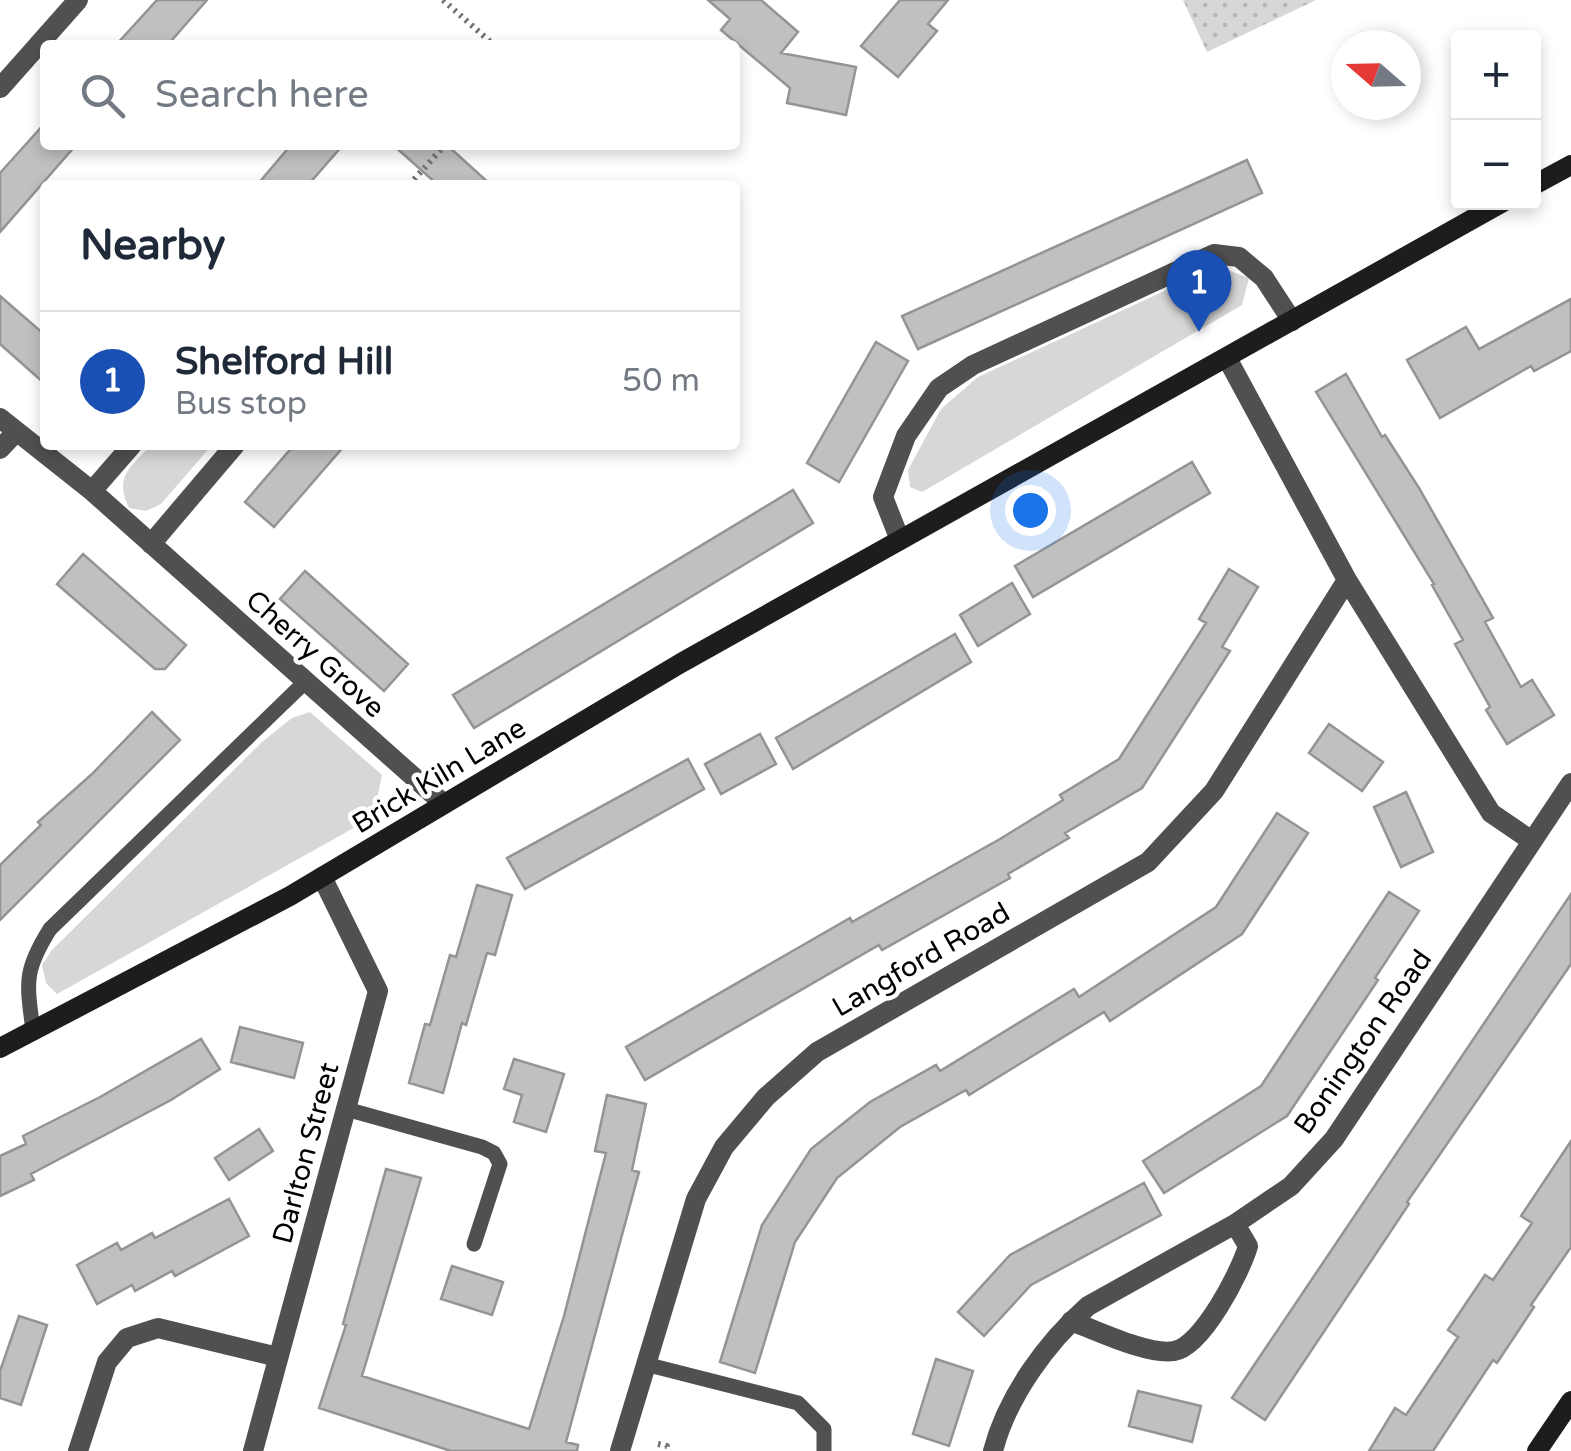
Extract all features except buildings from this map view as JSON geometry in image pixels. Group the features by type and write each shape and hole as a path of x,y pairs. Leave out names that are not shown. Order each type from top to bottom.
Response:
{"street":[{"path":"43,40 78,0"},
{"path":"0,88 40,43"},
{"path":"1541,182 1571,165"},
{"name":"Brick Kiln Lane","path":"0,1048 322,878 681,663 1489,210"},
{"path":"900,540 883,497 906,436 939,388 973,365 1214,254 1239,257 1264,278 1292,320"},
{"path":"1227,358 1347,580 1491,814 1532,840"},
{"path":"0,448 8,425"},
{"name":"Cherry Grove","path":"8,425 92,491 444,804"},
{"path":"92,491 128,450"},
{"path":"151,544 231,450"},
{"name":"Langford Road","path":"620,1451 696,1199 724,1147 766,1097 817,1052 1148,862 1214,791 1347,580"},
{"name":"Bonington Road","path":"993,1451 997,1434 1022,1384 1071,1321 1088,1306 1235,1224 1291,1186 1334,1139 1571,783"},
{"name":"Darlton Street","path":"253,1451 378,992 322,878"},
{"path":"1071,1321 1153,1350 1174,1352 1187,1346 1209,1320 1243,1264 1248,1246 1235,1224"},
{"path":"78,1451 106,1362 127,1338 158,1328 278,1358"},
{"path":"1537,1451 1571,1401"}],"lane":[{"path":"33,1031 27,981 32,956 50,930 305,682"},
{"path":"346,1110 482,1147 494,1154 500,1164 474,1244"},
{"path":"646,1364 798,1403 824,1429 824,1451"}],"path":[{"path":"442,0 488,40"},
{"path":"413,180 440,150"},
{"path":"658,1444 667,1446 666,1451"}],"shaded area":[{"path":"1183,0 1316,0 1207,52"},
{"path":"1212,269 1249,278 1242,305 922,492 910,487 908,470 941,409 978,377"},
{"path":"146,450 208,450 161,504 146,511 129,508 125,497 124,480"},
{"path":"310,712 382,775 368,820 57,994 46,983 42,965 52,950 262,742 292,718"}],"place":[{"name":"Shelford Hill","path":"1199,332"}]}
